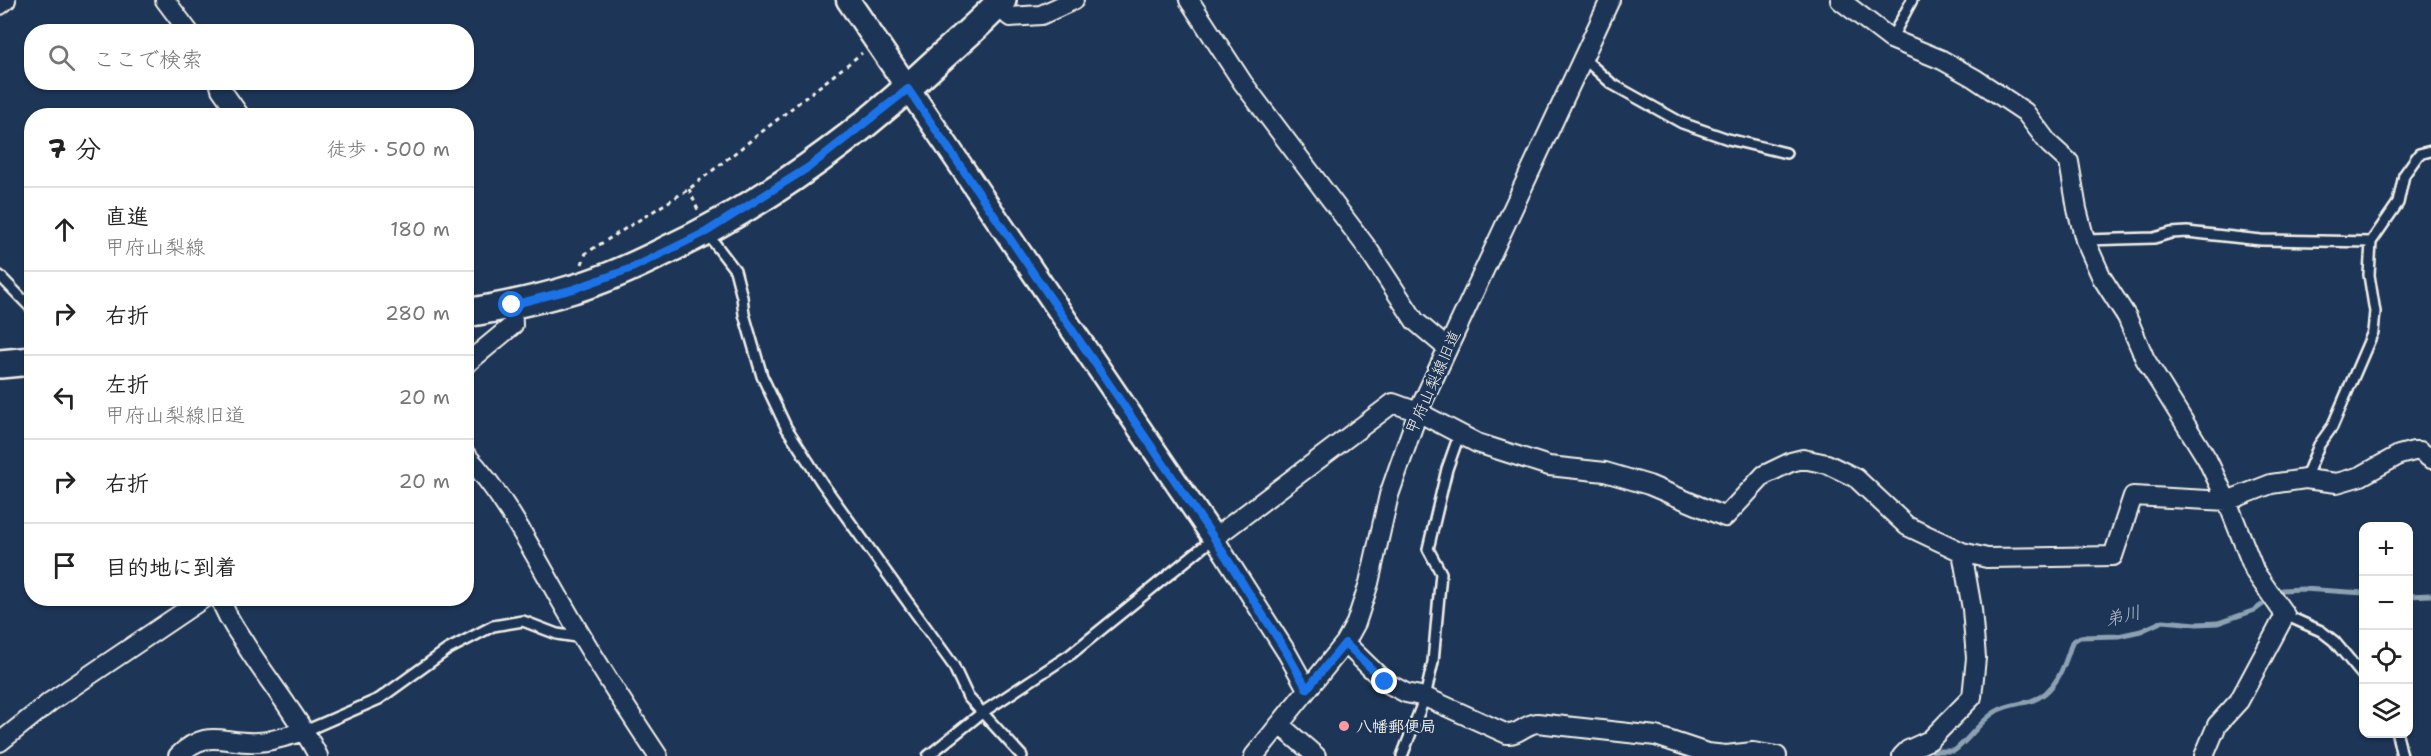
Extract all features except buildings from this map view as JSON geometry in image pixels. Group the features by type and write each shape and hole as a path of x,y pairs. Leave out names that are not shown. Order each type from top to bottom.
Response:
{"main road":[{"path":"474,312 512,305 574,289 632,268 706,232 809,167 908,89 999,3"},
{"path":"0,364 24,362"}],"street":[{"path":"0,5 6,0"},
{"path":"165,0 183,24"},
{"path":"848,0 1214,538 1287,653 1307,689"},
{"path":"999,3 1010,17 1041,15 1074,0"},
{"path":"1189,0 1243,83 1368,249 1415,321 1447,348"},
{"name":"甲府山梨線旧道","path":"1255,756 1345,643 1356,623 1369,583 1389,495 1418,412 1610,0"},
{"path":"1840,0 1892,39 1942,60 2025,112 2049,144 2069,162 2085,240 2102,278 2127,317 2145,359 2207,459 2227,501 2255,572 2283,611 2239,701 2217,725 2204,756"},
{"path":"222,90 234,108"},
{"path":"474,357 513,325 512,305"},
{"path":"1214,538 1393,403 1418,412 1477,444 1549,466 1605,472 1649,485 1725,517 1764,475 1791,462 1803,459 1812,460 1856,478 1907,526 1962,552 1987,558 2113,556 2133,496 2227,501 2271,484 2305,479 2337,483 2361,476 2400,455 2414,451 2431,459"},
{"path":"474,463 484,474 515,522 583,639 658,756"},
{"path":"1902,756 1908,750 1930,740 1972,697 1976,658 1972,609 1962,552"},
{"path":"0,742 50,702 192,606"},
{"path":"223,606 256,663 305,731 318,756"},
{"path":"1345,643 1385,682 1406,693 1425,697 1507,734 1517,733 1537,723 1656,736 1707,753 1726,755 1753,752 1778,756"},
{"path":"1280,725 1316,756"},
{"path":"178,756 189,745 202,739 257,742 279,739 305,731"}],"lane":[{"path":"1892,39 1912,0"},
{"path":"1582,57 1612,84 1682,123 1728,139 1786,153"},
{"path":"2305,479 2319,445 2332,427 2373,332 2375,312 2369,275 2371,242 2397,203 2404,175 2419,154 2431,151"},
{"path":"706,232 735,270 744,314 762,376 786,427 822,483 953,665 968,697 1022,756"},
{"path":"2085,240 2154,238 2171,233 2187,232 2261,240 2371,242"},
{"path":"0,276 24,301"},
{"path":"1402,756 1425,697 1434,662 1441,573 1428,549 1447,469 1459,435"},
{"path":"928,756 983,712 1071,654 1214,538"},
{"path":"2283,611 2328,636 2359,671"},
{"path":"305,731 380,699 447,650 493,626 523,621 556,634 583,639"},
{"path":"2398,738 2401,753 2409,756"}],"path":[{"path":"574,289 586,253 689,189 851,61 878,43"}],"waterway":[{"name":"弟川","path":"1933,751 1954,751 1995,712 2008,706 2031,701 2047,692 2063,669 2072,642 2080,637 2118,636 2141,631 2163,621 2218,623 2255,610 2282,590 2359,593"},
{"name":"弟川","path":"2413,596 2431,595"}],"place":[{"name":"八幡郵便局","path":"1344,726"}],"route":[{"path":"512,305 574,289 632,268 706,232 809,167 908,89 1214,538 1287,653 1307,689 1345,643 1385,682"}]}
